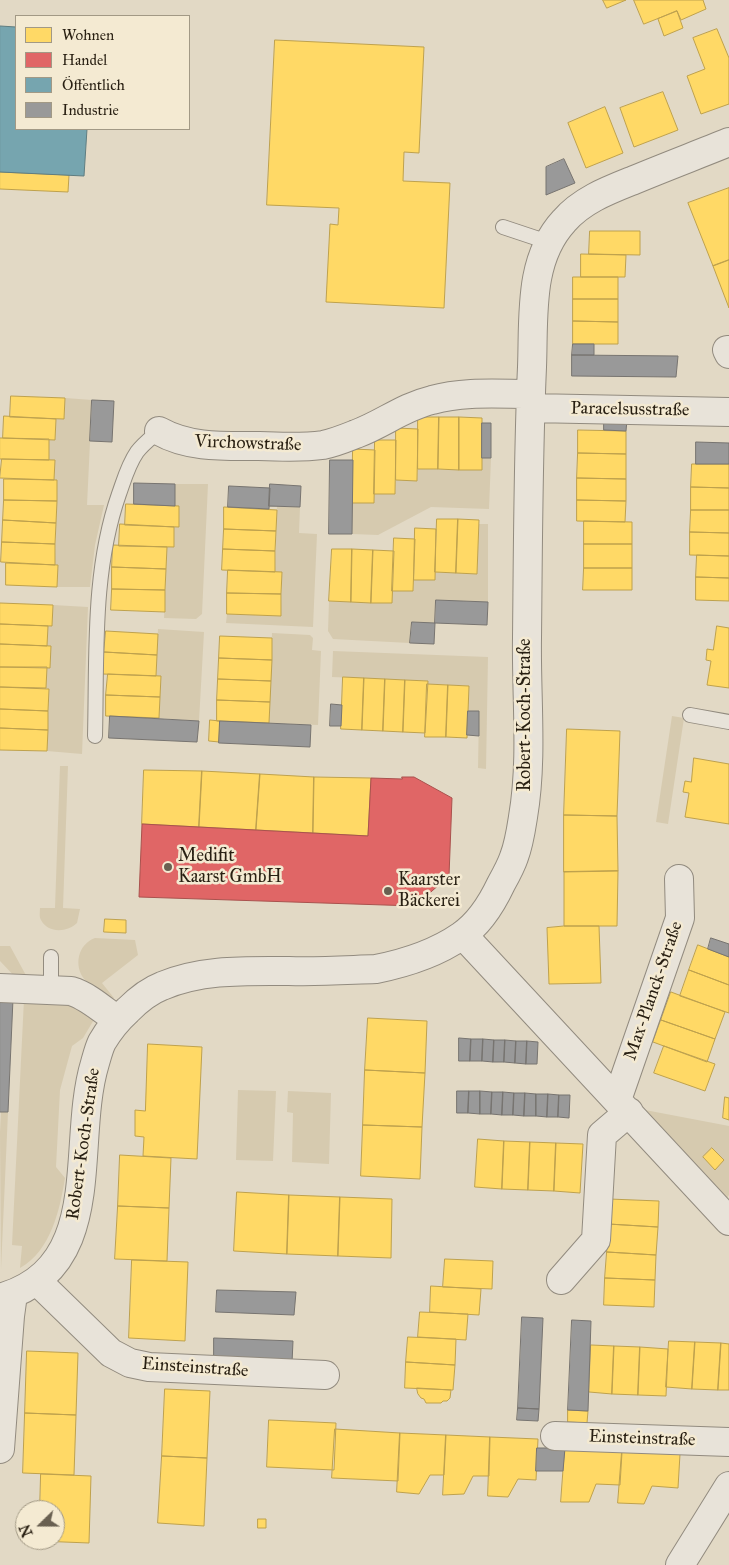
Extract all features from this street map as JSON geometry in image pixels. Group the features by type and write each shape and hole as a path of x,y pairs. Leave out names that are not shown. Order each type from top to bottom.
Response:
{"street":[{"name":"Robert-Koch-Straße","path":"6,1296 37,1281 59,1258 66,1244 73,1227 78,1201 91,1077 102,1042 118,1020 140,998 160,986 184,978 217,972 376,969 419,958 442,948 463,935 476,922 497,893 515,855 526,804 528,778 526,651 534,290 538,266 548,242 564,220 584,203 614,188 729,142"},
{"name":"Virchowstraße","path":"159,431 169,437 198,444 309,446 326,444 359,433 400,411 434,399 485,393 531,401"},
{"name":"Paracelsusstraße","path":"531,401 729,412"},
{"name":"Max-Planck-Straße","path":"623,1106 680,918 679,880"},
{"path":"463,935 729,1221"},
{"path":"0,988 77,993 86,997 118,1020"},
{"path":"561,1280 596,1240 602,1135 623,1106"},
{"name":"Einsteinstraße","path":"37,1281 111,1353 130,1363 149,1367 325,1375"},
{"path":"0,1449 10,1316 6,1296"},
{"name":"Einsteinstraße","path":"555,1436 729,1442"},
{"path":"680,1565 729,1486"}],"lane":[{"path":"503,227 548,242"},
{"name":"Virchowstraße","path":"95,736 98,623 104,548 115,504 132,460 144,444 159,431"},
{"path":"690,715 729,722"},
{"path":"51,957 51,990"}],"shaded area":[{"path":"65,398 92,400 87,505 104,505 95,545 90,587 57,587 58,565 55,565 57,481 54,480 55,460 49,460 49,439 55,439 56,419 64,419"},
{"path":"482,458 491,458 489,509 431,507 378,535 352,534 352,503 374,503 374,494 395,494 396,480 417,480 418,469 482,470"},
{"path":"175,484 208,484 202,614 196,619 164,618 167,547 174,547 174,527 179,526 179,507 175,506"},
{"path":"277,506 300,507 299,533 317,534 313,627 226,623 227,614 281,616 282,572 275,572"},
{"path":"479,524 488,524 488,602 436,600 435,623 412,622 410,643 333,639 328,631 329,601 392,603 392,591 413,591 414,580 435,580 435,572 477,574"},
{"path":"53,605 88,607 82,754 47,751 49,689 46,688 51,646 47,646 48,626 52,626"},
{"path":"158,629 204,632 199,721 159,718 161,676 156,676"},
{"path":"272,633 310,635 313,638 312,650 321,651 318,725 269,723"},
{"path":"333,651 488,657 486,769 478,768 479,712 468,711 469,686 427,684 427,681 332,677"},
{"path":"672,716 684,718 668,824 656,822"},
{"path":"60,766 68,766 63,908 80,909 77,923 64,930 48,928 40,919 40,908 55,908"},
{"path":"95,938 135,940 138,955 102,983 114,998 109,1002 87,983 79,968 78,962 81,950 89,941"},
{"path":"0,946 10,946 28,979 18,980 0,961"},
{"path":"24,999 69,1001 95,1018 83,1038 72,1046 60,1090 56,1167 65,1178 57,1216 47,1240 31,1261 20,1268 22,1246 12,1245"},
{"path":"238,1090 276,1091 273,1161 236,1160"},
{"path":"288,1091 331,1093 329,1164 292,1162 293,1113 287,1112"},
{"path":"645,1110 729,1126 729,1195 726,1199"},
{"path":"1,1112 8,1112 1,1269 0,1132"}],"building: Wohnen":[{"path":"603,0 626,0 607,8"},
{"path":"634,0 703,0 706,9 681,20 677,11 644,24"},
{"path":"677,11 683,28 664,36 658,19"},
{"path":"717,29 729,58 729,104 701,114 687,76 705,69 693,38"},
{"path":"275,40 424,47 419,153 404,152 403,181 450,183 444,308 326,302 330,224 338,225 339,208 267,205"},
{"path":"663,92 678,130 634,147 620,108"},
{"path":"605,107 623,153 586,168 568,123"},
{"path":"0,172 69,175 68,192 0,189"},
{"path":"729,188 729,260 713,266 688,203"},
{"path":"590,231 640,231 640,255 589,254"},
{"path":"581,254 626,255 625,277 581,277"},
{"path":"729,260 729,308 713,266"},
{"path":"573,277 618,277 618,299 573,299"},
{"path":"573,299 618,299 618,322 573,321"},
{"path":"573,321 618,322 618,344 573,344"},
{"path":"11,396 65,398 64,419 10,417"},
{"path":"4,416 56,419 55,440 3,438"},
{"path":"418,417 439,417 438,469 418,469"},
{"path":"439,417 459,417 459,470 438,469"},
{"path":"459,417 482,418 482,470 459,470"},
{"path":"396,428 418,429 417,481 396,480"},
{"path":"578,430 626,431 626,454 578,453"},
{"path":"0,438 49,439 49,460 0,459"},
{"path":"375,440 396,440 395,494 374,494"},
{"path":"353,449 375,450 374,503 352,503"},
{"path":"578,453 626,454 626,479 577,478"},
{"path":"2,459 55,460 54,480 0,478"},
{"path":"692,464 729,464 729,488 691,487"},
{"path":"577,478 626,479 626,501 577,500"},
{"path":"4,479 57,480 57,501 4,500"},
{"path":"691,487 729,488 729,510 691,510"},
{"path":"4,500 57,501 56,523 3,520"},
{"path":"577,500 626,501 625,522 577,521"},
{"path":"126,504 179,506 179,527 125,525"},
{"path":"224,507 277,510 276,531 224,529"},
{"path":"691,510 729,510 729,533 690,532"},
{"path":"437,519 458,519 456,573 435,572"},
{"path":"458,519 479,520 477,574 456,573"},
{"path":"3,520 56,523 55,544 2,542"},
{"path":"584,521 632,522 632,544 584,544"},
{"path":"120,524 174,527 174,547 119,546"},
{"path":"415,528 436,529 435,580 414,580"},
{"path":"224,529 276,531 275,551 223,549"},
{"path":"690,532 729,533 729,556 690,555"},
{"path":"394,538 415,539 413,591 392,591"},
{"path":"2,542 55,544 55,565 1,562"},
{"path":"584,544 632,544 632,568 584,568"},
{"path":"113,545 167,547 166,569 112,567"},
{"path":"223,549 275,551 275,572 222,570"},
{"path":"332,549 352,549 351,602 329,601"},
{"path":"352,549 373,550 371,603 351,602"},
{"path":"373,550 394,551 392,603 371,603"},
{"path":"697,555 729,556 729,578 696,577"},
{"path":"6,563 58,565 57,587 6,585"},
{"path":"112,567 166,569 165,590 112,589"},
{"path":"584,568 632,568 632,590 583,590"},
{"path":"228,570 282,572 281,594 227,593"},
{"path":"696,577 729,578 729,601 696,600"},
{"path":"112,589 165,590 165,612 111,610"},
{"path":"227,593 281,594 281,616 227,614"},
{"path":"0,603 53,605 52,626 0,624"},
{"path":"0,624 48,626 47,646 0,644"},
{"path":"717,626 729,628 729,688 707,685 711,661 706,660 707,649 713,650"},
{"path":"106,631 158,634 157,655 104,652"},
{"path":"220,636 272,638 272,660 219,658"},
{"path":"0,644 51,646 50,668 0,667"},
{"path":"104,652 157,655 156,676 103,674"},
{"path":"219,658 272,660 271,681 218,679"},
{"path":"0,667 47,667 46,688 0,687"},
{"path":"108,674 161,676 160,697 106,695"},
{"path":"343,677 364,678 362,730 341,729"},
{"path":"364,678 385,679 383,731 362,730"},
{"path":"218,679 271,681 270,702 217,700"},
{"path":"385,679 405,680 403,732 383,731"},
{"path":"405,680 428,681 425,733 403,732"},
{"path":"427,684 448,685 446,737 425,737"},
{"path":"448,685 469,686 467,738 446,737"},
{"path":"0,687 49,689 48,711 0,709"},
{"path":"106,695 160,697 159,718 106,716"},
{"path":"217,700 270,702 269,723 217,721"},
{"path":"0,709 48,711 48,730 0,728"},
{"path":"210,720 220,721 219,742 209,741"},
{"path":"0,728 48,730 47,751 0,750"},
{"path":"567,729 620,731 617,816 564,815"},
{"path":"694,758 729,764 729,824 685,817 689,793 683,792 685,781 691,782"},
{"path":"144,770 202,771 199,827 142,824"},
{"path":"202,771 260,774 256,830 199,827"},
{"path":"260,774 314,777 313,833 256,830"},
{"path":"314,777 371,778 368,836 313,833"},
{"path":"564,815 617,816 618,871 564,872"},
{"path":"618,871 617,926 564,926 564,872"},
{"path":"105,919 126,920 126,933 104,932"},
{"path":"599,926 601,983 549,984 547,928"},
{"path":"698,945 729,957 729,985 689,970"},
{"path":"689,970 729,985 729,1013 680,996"},
{"path":"671,992 725,1012 715,1039 661,1020"},
{"path":"368,1018 427,1021 425,1073 365,1070"},
{"path":"661,1020 715,1039 707,1062 653,1042"},
{"path":"148,1044 202,1047 197,1159 143,1156 144,1137 135,1136 135,1110 145,1111"},
{"path":"664,1046 715,1064 705,1091 654,1073"},
{"path":"365,1070 425,1073 422,1127 363,1125"},
{"path":"725,1097 729,1098 729,1120 723,1118"},
{"path":"363,1125 422,1127 420,1179 361,1176"},
{"path":"478,1139 504,1141 502,1189 475,1187"},
{"path":"504,1141 530,1142 528,1190 502,1189"},
{"path":"530,1142 556,1143 554,1191 528,1190"},
{"path":"556,1143 583,1144 580,1193 554,1191"},
{"path":"712,1148 724,1160 715,1170 703,1157"},
{"path":"120,1155 171,1158 169,1208 118,1206"},
{"path":"237,1192 289,1195 287,1254 234,1251"},
{"path":"289,1195 340,1197 338,1256 287,1254"},
{"path":"340,1197 392,1199 391,1258 338,1256"},
{"path":"609,1199 659,1201 658,1227 608,1224"},
{"path":"118,1206 169,1208 167,1261 115,1259"},
{"path":"608,1224 658,1227 656,1255 607,1252"},
{"path":"607,1252 656,1255 655,1280 605,1278"},
{"path":"445,1259 493,1261 492,1289 443,1287"},
{"path":"132,1260 188,1262 185,1341 129,1338"},
{"path":"605,1278 655,1280 654,1307 604,1305"},
{"path":"431,1286 481,1289 479,1315 430,1312"},
{"path":"420,1312 468,1314 466,1340 418,1337"},
{"path":"408,1337 456,1339 455,1365 406,1362"},
{"path":"669,1341 695,1342 692,1389 666,1387"},
{"path":"695,1342 721,1343 718,1390 692,1389"},
{"path":"721,1343 729,1344 729,1390 718,1390"},
{"path":"591,1345 614,1346 612,1394 589,1392"},
{"path":"614,1346 640,1347 638,1395 612,1394"},
{"path":"640,1347 668,1349 666,1396 638,1395"},
{"path":"27,1351 78,1353 76,1415 25,1413"},
{"path":"406,1362 455,1365 453,1390 405,1388"},
{"path":"417,1388 451,1390 450,1398 441,1403 426,1403 418,1394"},
{"path":"165,1389 210,1391 207,1458 162,1456"},
{"path":"568,1410 588,1411 587,1423 568,1422"},
{"path":"25,1413 76,1415 74,1475 23,1473"},
{"path":"269,1420 336,1423 334,1470 267,1467"},
{"path":"335,1429 400,1433 398,1481 332,1478"},
{"path":"400,1433 446,1435 444,1475 430,1475 419,1494 397,1492"},
{"path":"446,1435 490,1437 489,1476 473,1476 464,1494 443,1495"},
{"path":"490,1437 538,1439 536,1480 518,1479 508,1497 488,1496"},
{"path":"565,1448 622,1452 620,1485 596,1484 589,1502 561,1502"},
{"path":"622,1452 680,1454 678,1488 652,1486 644,1504 618,1503"},
{"path":"162,1456 207,1458 204,1526 158,1523"},
{"path":"41,1474 91,1476 89,1543 65,1542 65,1500 40,1500"},
{"path":"258,1519 266,1519 266,1528 258,1528"}],"building: Handel":[{"path":"402,777 414,777 452,798 449,876 415,906 139,897 142,824 368,836 371,778 402,779"}],"building: Öffentlich":[{"path":"0,26 15,27 15,130 87,130 84,176 0,172"}],"building: Industrie":[{"path":"564,159 575,183 546,195 546,167"},
{"path":"573,344 594,344 594,355 572,355"},
{"path":"572,355 678,356 676,377 572,376"},
{"path":"92,400 114,401 112,442 90,441"},
{"path":"604,420 627,420 626,431 604,430"},
{"path":"482,423 491,423 491,458 482,458"},
{"path":"696,442 729,443 729,464 696,464"},
{"path":"330,460 353,460 352,534 329,534"},
{"path":"134,483 175,484 175,506 134,504"},
{"path":"270,484 301,486 300,507 269,506"},
{"path":"229,486 270,488 269,509 228,507"},
{"path":"436,600 488,602 487,625 435,623"},
{"path":"412,622 435,623 434,644 410,643"},
{"path":"331,704 342,705 341,726 330,726"},
{"path":"468,711 479,711 479,736 467,735"},
{"path":"110,716 199,721 197,742 109,738"},
{"path":"220,721 311,725 310,747 219,743"},
{"path":"711,938 729,944 729,957 708,949"},
{"path":"0,998 13,999 8,1112 0,1112"},
{"path":"459,1038 471,1039 470,1061 459,1061"},
{"path":"471,1039 483,1039 482,1061 470,1061"},
{"path":"483,1039 494,1040 493,1062 482,1061"},
{"path":"494,1040 505,1040 504,1062 493,1062"},
{"path":"505,1040 516,1041 515,1063 504,1062"},
{"path":"516,1041 527,1041 526,1064 515,1063"},
{"path":"527,1041 538,1042 537,1064 526,1064"},
{"path":"457,1091 469,1091 468,1113 457,1113"},
{"path":"469,1091 480,1091 480,1114 468,1113"},
{"path":"480,1091 492,1092 491,1114 480,1114"},
{"path":"492,1092 503,1092 502,1115 491,1114"},
{"path":"503,1092 514,1093 513,1115 502,1115"},
{"path":"514,1093 525,1093 524,1116 513,1115"},
{"path":"525,1093 536,1094 536,1116 524,1116"},
{"path":"536,1094 548,1094 547,1117 536,1116"},
{"path":"548,1094 559,1095 558,1117 547,1117"},
{"path":"559,1095 570,1095 569,1118 558,1117"},
{"path":"217,1290 296,1292 294,1315 216,1312"},
{"path":"522,1317 543,1318 539,1409 518,1408"},
{"path":"572,1320 591,1321 588,1411 568,1410"},
{"path":"214,1338 293,1341 292,1363 214,1361"},
{"path":"518,1408 539,1409 538,1421 517,1420"},
{"path":"537,1448 565,1448 563,1471 536,1471"}],"place":[{"name":"Medifit Kaarst GmbH","path":"168,867"},
{"name":"Kaarster Bäckerei","path":"388,891"}]}
